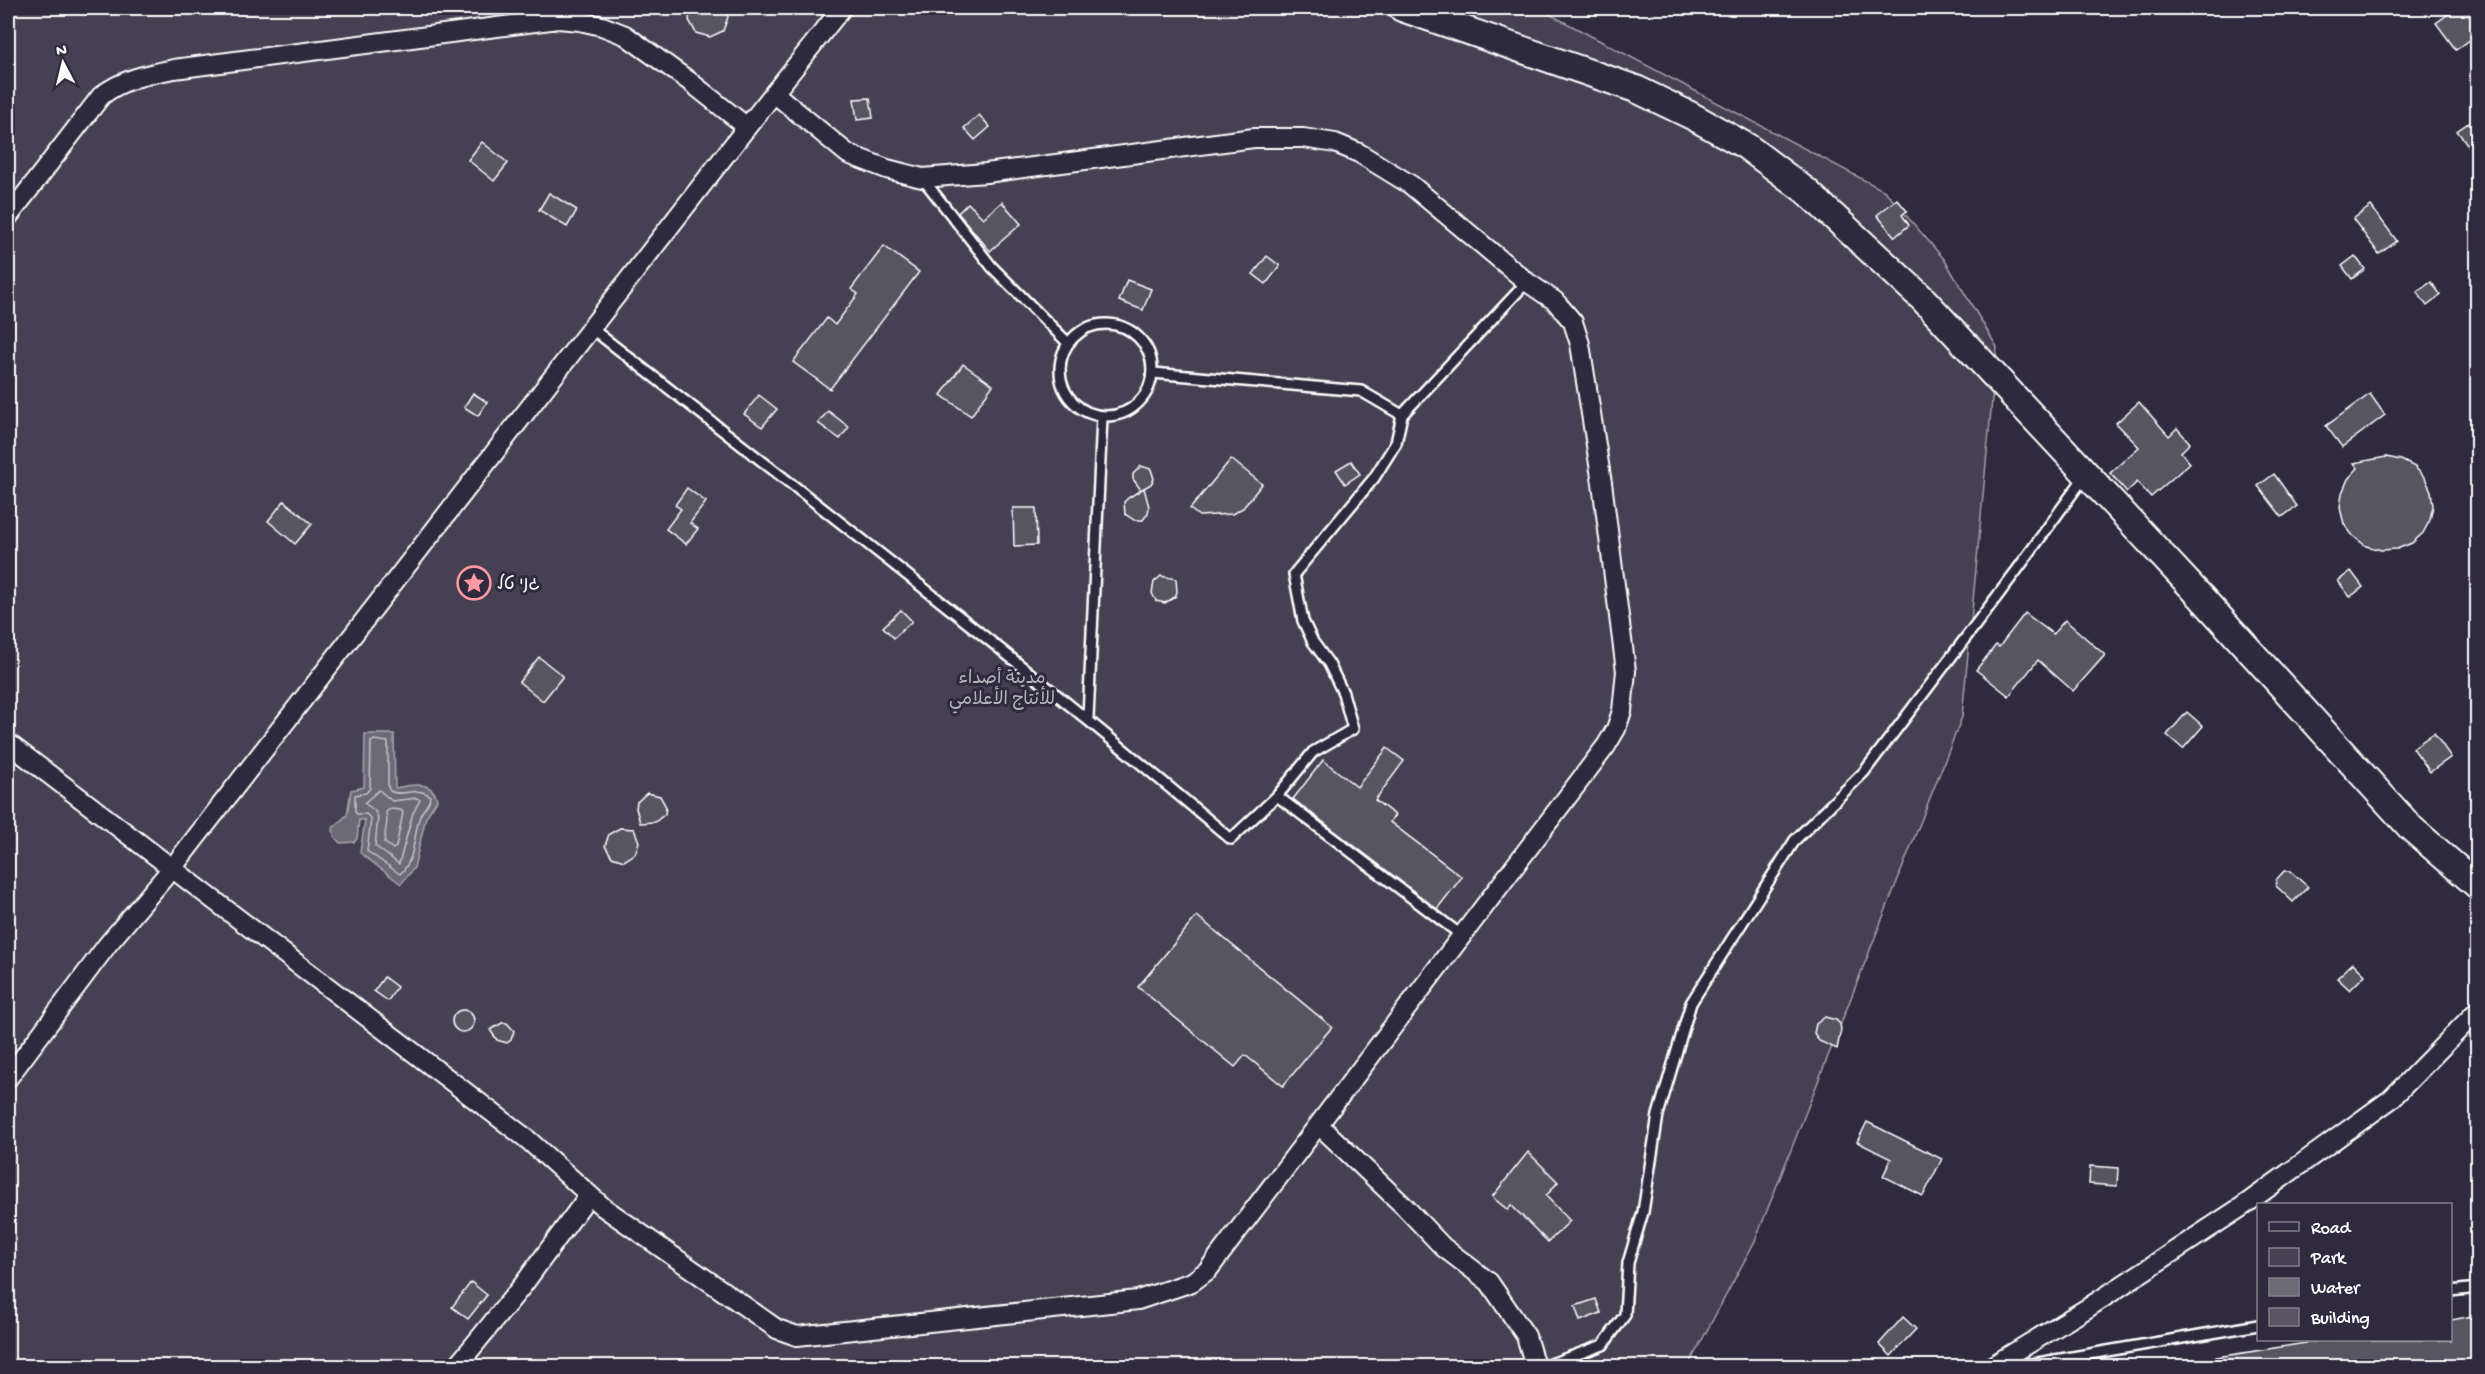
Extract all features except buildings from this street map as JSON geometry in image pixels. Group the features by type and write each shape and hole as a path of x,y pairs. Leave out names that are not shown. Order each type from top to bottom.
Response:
{"main road":[{"path":"1402,8 1636,89 1746,146 1806,191 1923,299 2411,828 2478,886"}],"street":[{"path":"8,1078 108,944 173,867 747,127 843,8"},
{"path":"8,217 101,96 113,86 135,78 186,68 558,19 602,26 625,35 689,81 747,127"},
{"path":"8,743 527,1139 603,1208 777,1329 797,1336 1138,1300 1192,1282 1208,1270 1606,746 1616,729 1625,693 1626,671 1602,483 1580,344 1573,322 1561,308 1411,185 1359,153 1335,143 1254,138 986,173 922,178 887,169 848,154 774,93"},
{"path":"1992,1366 2086,1309 2243,1206 2381,1106 2478,1010"},
{"path":"1319,1125 1443,1247 1489,1282 1526,1336 1535,1366"},
{"path":"457,1366 523,1285 589,1195"}],"lane":[{"path":"922,178 992,267 1068,343"},
{"path":"591,328 910,576 1088,718 1231,839 1276,796 1313,752 1353,729 1343,693 1329,664 1313,642 1303,621 1294,574 1374,478 1396,443 1402,415 1527,282"},
{"path":"1107,323 1122,326 1135,333 1152,358 1153,373 1150,388 1136,405 1117,416 1102,417 1086,412 1072,403 1063,389 1059,374 1061,358 1068,343 1078,332 1107,323"},
{"path":"1153,373 1361,391 1402,415"},
{"path":"1088,718 1102,417"},
{"path":"1545,1366 1603,1345 1625,1315 1628,1263 1643,1212 1658,1115 1691,1003 1795,840 1864,772 2017,570 2086,474"},
{"path":"1276,796 1461,935"},
{"path":"2452,1292 2478,1288"},
{"path":"2020,1366 2257,1325"}],"green space":[{"name":"مدينة أصداء للأنتاج الأعلامي","path":"8,8 1538,8 1885,191 1944,259 1997,347 1962,717 1755,1241 1688,1366 8,1366"}],"water":[{"path":"365,734 394,734 395,788 426,786 435,793 437,800 426,817 414,868 401,884 360,853 365,820 359,820 357,839 354,842 340,843 334,836 333,828 347,815 351,790 364,787"}],"place":[{"name":"גני טל","path":"474,583"}]}
